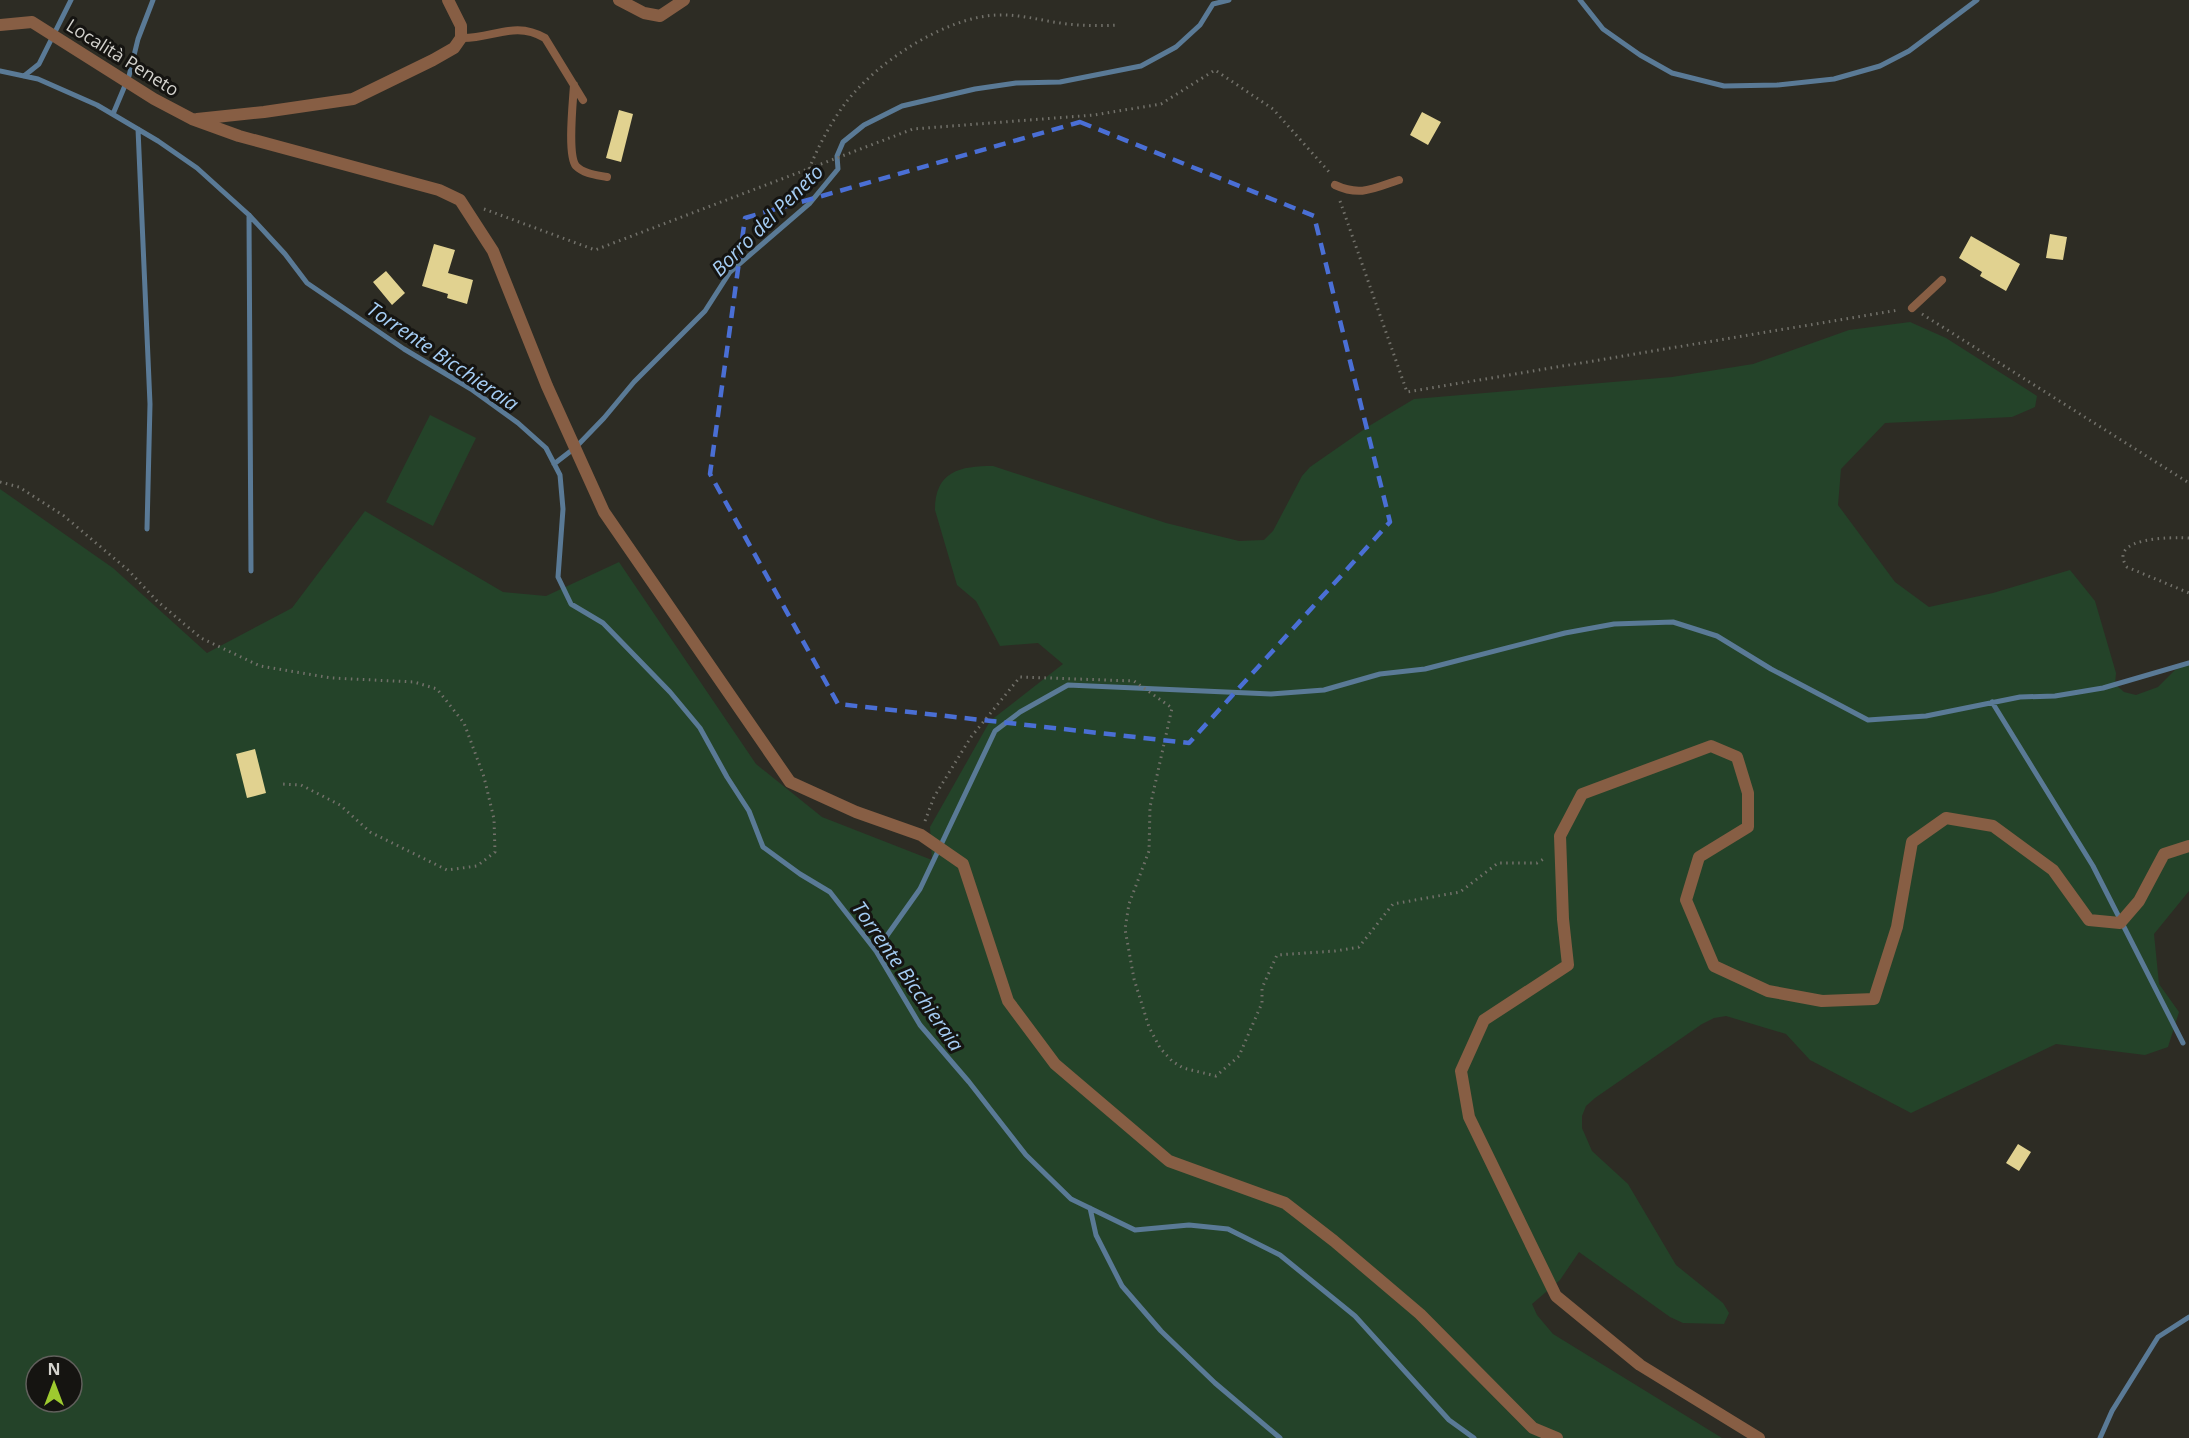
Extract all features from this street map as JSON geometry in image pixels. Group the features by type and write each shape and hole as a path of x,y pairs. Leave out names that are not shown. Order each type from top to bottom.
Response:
{"street":[{"path":"192,119 264,112 353,99 454,48 461,38 461,26 448,0"},
{"path":"619,0 644,13 660,16 675,2"},
{"name":"Località Peneto","path":"0,24 32,21 154,99 192,119 239,136 439,190 460,200"},
{"path":"460,200 494,251 547,386 604,512 790,782 856,812 921,835 963,864 1008,1001 1055,1064 1169,1161 1285,1203 1420,1314 1533,1428 1557,1438"},
{"path":"1759,1438 1640,1365 1556,1296 1469,1117 1461,1071 1484,1020 1568,965 1563,919 1560,836 1582,794 1712,746 1737,757 1748,793 1748,827 1699,857 1686,900 1714,966 1768,991 1822,1001 1874,999 1897,927 1912,842 1946,818 1993,826 2054,870 2089,920 2120,923 2139,901 2164,854 2189,846"}],"lane":[{"path":"461,38 475,38 516,29 536,32 545,38 583,100"},
{"path":"574,85 571,151 574,162 586,172 608,177"},
{"path":"1335,185 1350,192 1372,189 1400,180"},
{"path":"1912,308 1942,280"}],"path":[{"path":"809,169 844,105 862,84 919,42 959,21 999,14 1072,24 1119,25"},
{"path":"460,200 595,250 913,129 1094,115 1161,104 1215,70 1273,109 1329,170 1407,392 1912,308 2189,483"},
{"path":"0,482 19,486 64,516 120,563 157,601 201,638 260,666 332,678 414,682 437,689 464,723 484,777 494,819 495,852 477,866 447,870 370,832 340,805 301,785 281,784"},
{"path":"2189,538 2162,538 2131,544 2127,547 2123,557 2127,567 2189,593"},
{"path":"921,835 934,797 971,737 1020,677 1134,681 1172,708 1150,807 1149,850 1129,904 1125,929 1134,978 1149,1027 1160,1048 1172,1061 1183,1068 1216,1076 1239,1056 1262,1004 1262,988 1278,955 1359,947 1393,904 1460,891 1498,863 1537,863 1560,850"}],"highlighted area":[{"path":"1080,122 1314,216 1390,522 1189,743 838,704 710,474 745,218"}],"green space":[{"path":"1910,322 1946,338 2037,396 2035,407 2012,417 1885,423 1841,469 1838,505 1895,582 1929,607 1993,593 2070,570 2095,601 2116,673 2115,684 2124,692 2136,695 2158,687 2175,670 2189,664 2189,891 2154,934 2159,984 2179,1012 2168,1047 2145,1055 2056,1044 1911,1113 1810,1060 1786,1034 1726,1016 1714,1018 1702,1024 1586,1106 1582,1116 1582,1128 1592,1151 1628,1184 1676,1265 1723,1303 1729,1313 1724,1324 1683,1323 1670,1317 1579,1252 1560,1280 1532,1304 1537,1315 1553,1334 1722,1438 0,1438 0,489 113,568 207,653 292,608 365,511 503,592 546,596 619,562 756,764 822,817 932,860 930,827 990,721 1063,664 1038,643 1000,646 976,601 957,585 935,510 939,487 952,473 970,467 993,466 1166,523 1239,541 1264,540 1273,531 1302,476 1310,467 1369,426 1414,399 1672,377 1753,364 1849,330"},
{"path":"430,415 476,438 433,526 386,502"}],"building":[{"path":"619,110 633,114 621,162 606,158"},
{"path":"1422,112 1441,122 1428,145 1410,135"},
{"path":"2050,234 2067,237 2063,260 2046,258"},
{"path":"1971,236 2020,264 2006,291 1980,276 1982,272 1959,258"},
{"path":"434,244 455,250 448,273 473,280 467,304 447,298 448,294 422,286"},
{"path":"386,271 405,293 392,305 373,282"},
{"path":"255,749 266,793 247,798 236,754"},
{"path":"2018,1144 2031,1152 2019,1171 2006,1163"}],"waterway":[{"path":"24,76 39,64 71,0"},
{"path":"113,114 129,76 138,39 153,0"},
{"name":"Borro del Peneto","path":"554,464 576,447 634,382 705,311 730,272 810,203 838,169 837,156 843,142 864,125 902,106 975,89 1016,83 1060,82 1141,66 1176,47 1200,25 1213,4 1229,0"},
{"name":"Borro del Peneto","path":"1580,0 1603,29 1640,55 1672,73 1724,86 1777,85 1834,79 1880,66 1909,51 1977,0"},
{"name":"Torrente Bicchieraia","path":"0,71 38,79 97,105 158,141 197,168 249,215 285,254 307,283 404,349 471,389 518,423 546,448 560,475 563,509 558,577 571,604 603,623 670,692 700,728 749,811 763,847 830,892 876,951 920,1025 969,1082 1026,1155 1071,1199 1135,1230 1189,1225 1228,1229 1280,1255 1355,1316 1449,1420 1474,1438"},
{"path":"138,129 150,404 147,529"},
{"path":"249,215 251,571"},
{"path":"876,951 920,889 995,731 1020,712 1068,685 1271,694 1324,690 1380,674 1425,669 1565,633 1614,624 1673,622 1717,636 1771,669 1868,720 1926,716 2020,697 2055,696 2103,688 2189,663"},
{"path":"1992,702 2093,866 2183,1043"},
{"path":"1090,1208 1096,1235 1122,1286 1161,1331 1215,1383 1280,1438"},
{"path":"2100,1438 2112,1411 2158,1337 2189,1317"}]}
